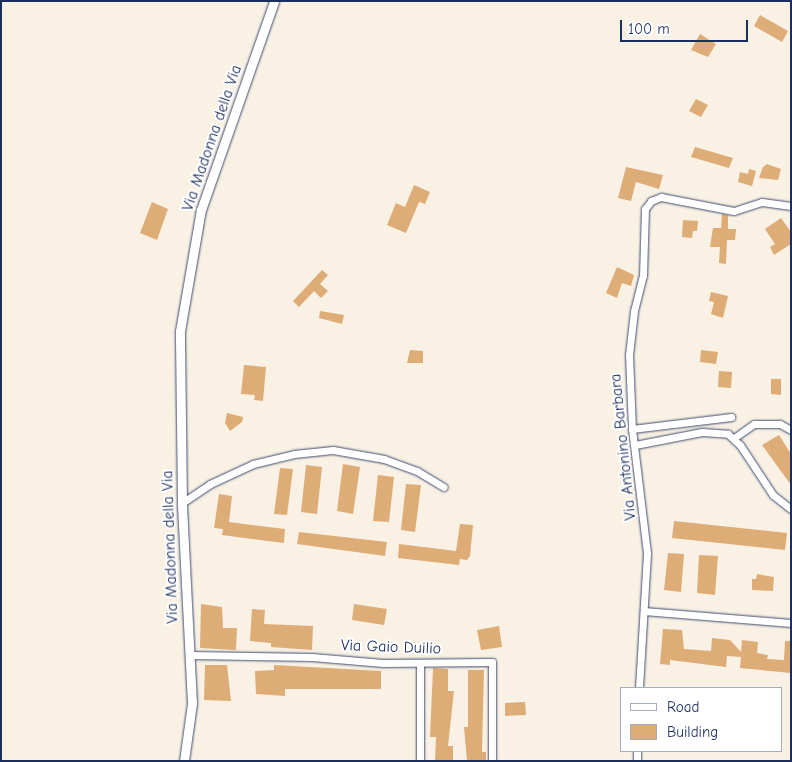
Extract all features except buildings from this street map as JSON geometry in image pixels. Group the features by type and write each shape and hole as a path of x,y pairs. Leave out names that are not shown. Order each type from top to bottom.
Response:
{"street":[{"name":"Via Madonna della Via","path":"184,761 192,703 182,503 180,331 202,210 274,1"},
{"name":"Via Antonino Barbara","path":"639,687 647,553 632,429 630,339 643,276 645,209 651,200 661,197 734,211 762,202 791,206"},
{"path":"632,429 731,417"},
{"path":"734,438 754,424 780,424 791,430"},
{"path":"635,445 702,432 717,431 734,438 773,495 791,510"},
{"path":"182,503 210,484 252,464 294,454 333,450 384,459 417,471 444,486"},
{"path":"644,611 791,623"},
{"name":"Via Gaio Duilio","path":"190,655 420,664 492,662 492,761"},
{"path":"420,664 420,761"}]}
